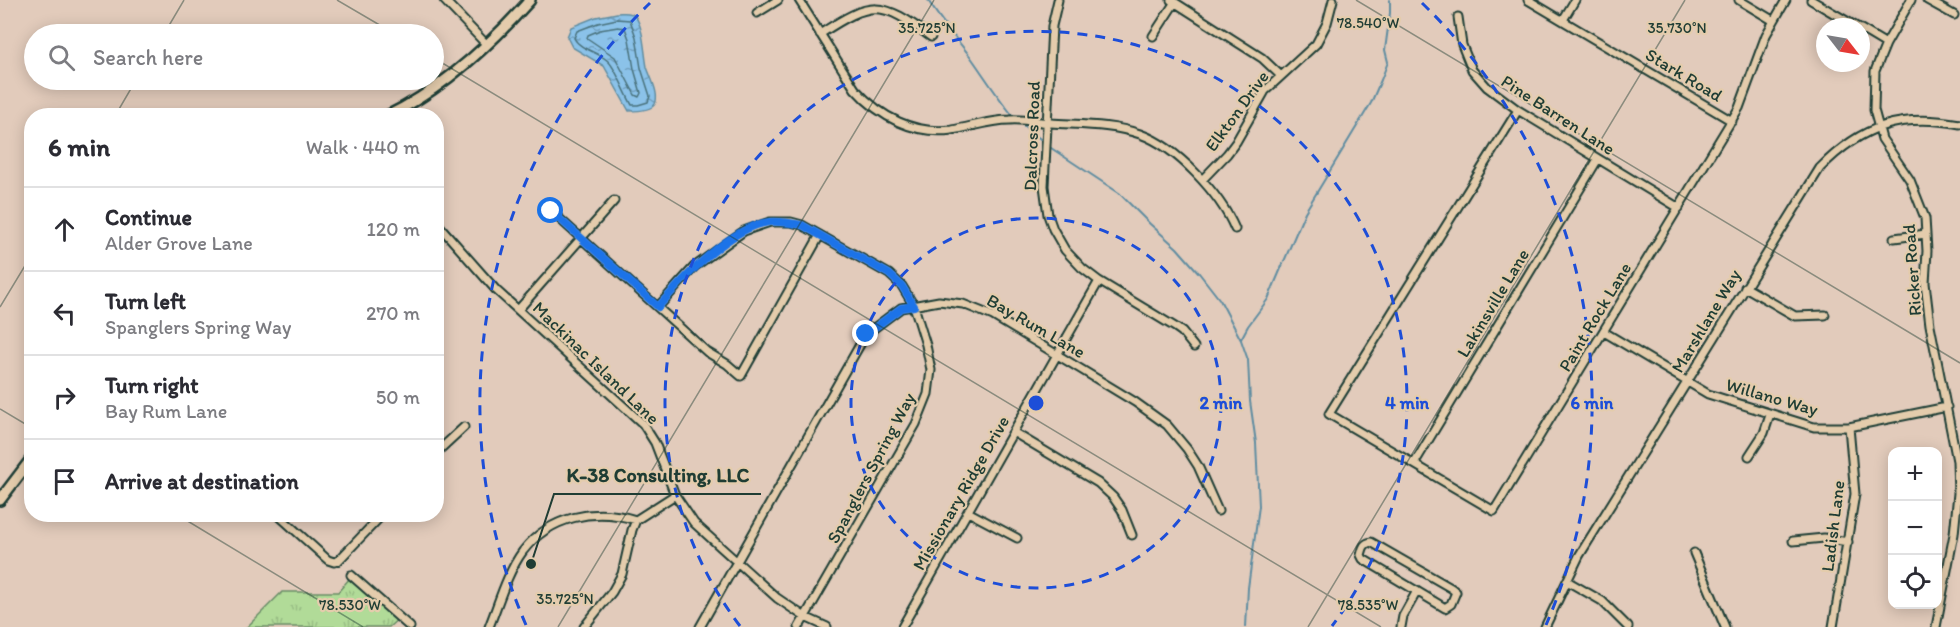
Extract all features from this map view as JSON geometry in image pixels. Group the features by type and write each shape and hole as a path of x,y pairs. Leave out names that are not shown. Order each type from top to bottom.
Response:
{"street":[{"path":"444,0 486,44"},
{"path":"444,80 486,44 530,0"},
{"path":"757,13 778,0"},
{"path":"799,0 855,90 885,116 919,129 940,131 1005,120 1111,127 1141,134 1159,143 1202,180 1220,201 1235,229"},
{"name":"Dalcross Road","path":"1058,0 1052,26 1044,186 1048,214 1055,235 1082,268 1182,332 1194,347"},
{"name":"Elkton Drive","path":"1202,180 1227,154 1258,100 1280,75 1297,63 1316,44 1327,23 1332,0"},
{"name":"Stark Road","path":"1528,0 1732,121"},
{"path":"1563,20 1575,0"},
{"path":"1739,0 1774,21"},
{"name":"Paint Rock Lane","path":"1518,110 1329,414 1494,512 1732,121 1739,108 1755,60 1786,0"},
{"path":"1811,0 1842,18"},
{"name":"Ricker Road","path":"1911,0 1886,44 1875,71 1874,110 1882,139 1910,180 1924,218 1927,252 1925,283 1957,461 1958,493 1954,534 1936,627"},
{"path":"1927,0 1954,15"},
{"path":"1154,36 1173,1 1262,58 1280,75"},
{"path":"820,34 854,12 876,8 898,13 931,37"},
{"name":"Pine Barren Lane","path":"1458,18 1462,45 1472,70 1487,87 1518,110 1679,208"},
{"path":"1870,34 1886,44"},
{"path":"401,108 430,90"},
{"name":"Marshlane Way","path":"1545,627 1579,556 1820,168 1834,153 1855,137 1878,126 1920,119 1960,124"},
{"name":"Lakinsville Lane","path":"1413,464 1598,159"},
{"path":"518,310 614,201"},
{"path":"551,211 707,352 741,376 820,235"},
{"name":"Spanglers Spring Way","path":"658,307 694,267 744,231 770,222 791,222 802,225 889,274 902,286 914,306 929,357 930,382 926,404 799,627"},
{"name":"Mackinac Island Lane","path":"444,231 496,290 643,424 655,443 675,495 694,523 777,598 805,617 827,627"},
{"path":"1894,238 1926,234"},
{"name":"Missionary Ridge Drive","path":"902,627 1099,281"},
{"path":"1745,287 1795,316 1825,315"},
{"name":"Bay Rum Lane","path":"700,627 866,334 901,308 939,301 954,302 976,308 1135,402 1167,425 1198,466 1218,511"},
{"name":"Willano Way","path":"1604,332 1708,394 1814,427 1849,428 1947,407"},
{"path":"1749,456 1764,433 1770,415"},
{"path":"444,446 464,427"},
{"name":"Ladish Lane","path":"1833,627 1855,494 1849,428"},
{"path":"1013,432 1098,483 1113,497 1122,510 1132,535"},
{"path":"0,500 24,468"},
{"path":"585,627 612,592 622,574 636,520 675,495"},
{"path":"968,512 1017,538"},
{"path":"489,627 514,568 523,552 536,537 555,524 597,513 619,515 636,520"},
{"path":"286,522 328,560 334,562 338,561 375,522"},
{"path":"1793,541 1824,538 1848,542"},
{"path":"1371,542 1456,592 1451,604 1445,608 1417,591 1363,559 1360,555 1366,543 1371,542"},
{"path":"1694,553 1725,627"},
{"path":"351,575 410,627"},
{"path":"1567,581 1602,601 1628,627"},
{"path":"1401,627 1403,616 1417,591"}],"green space":[{"path":"350,578 400,617 389,627 247,627 282,592 338,592"}],"water":[{"path":"617,13 633,14 640,27 647,67 656,95 655,104 647,109 629,111 604,66 572,47 567,37 571,27 596,17"}],"waterway":[{"path":"928,0 1014,117"},
{"path":"1241,339 1268,299 1305,212 1371,103 1388,62 1385,50 1390,0"},
{"path":"1018,121 1044,142"},
{"path":"1048,146 1119,193 1177,248 1220,300 1241,340 1248,360 1259,506 1248,588 1246,627"}],"place":[{"name":"K-38 Consulting, LLC","path":"531,564"}],"route":[{"path":"551,211 658,307 694,267 744,231 779,221 802,225 889,274 902,286 914,306 901,308 866,334"}]}
